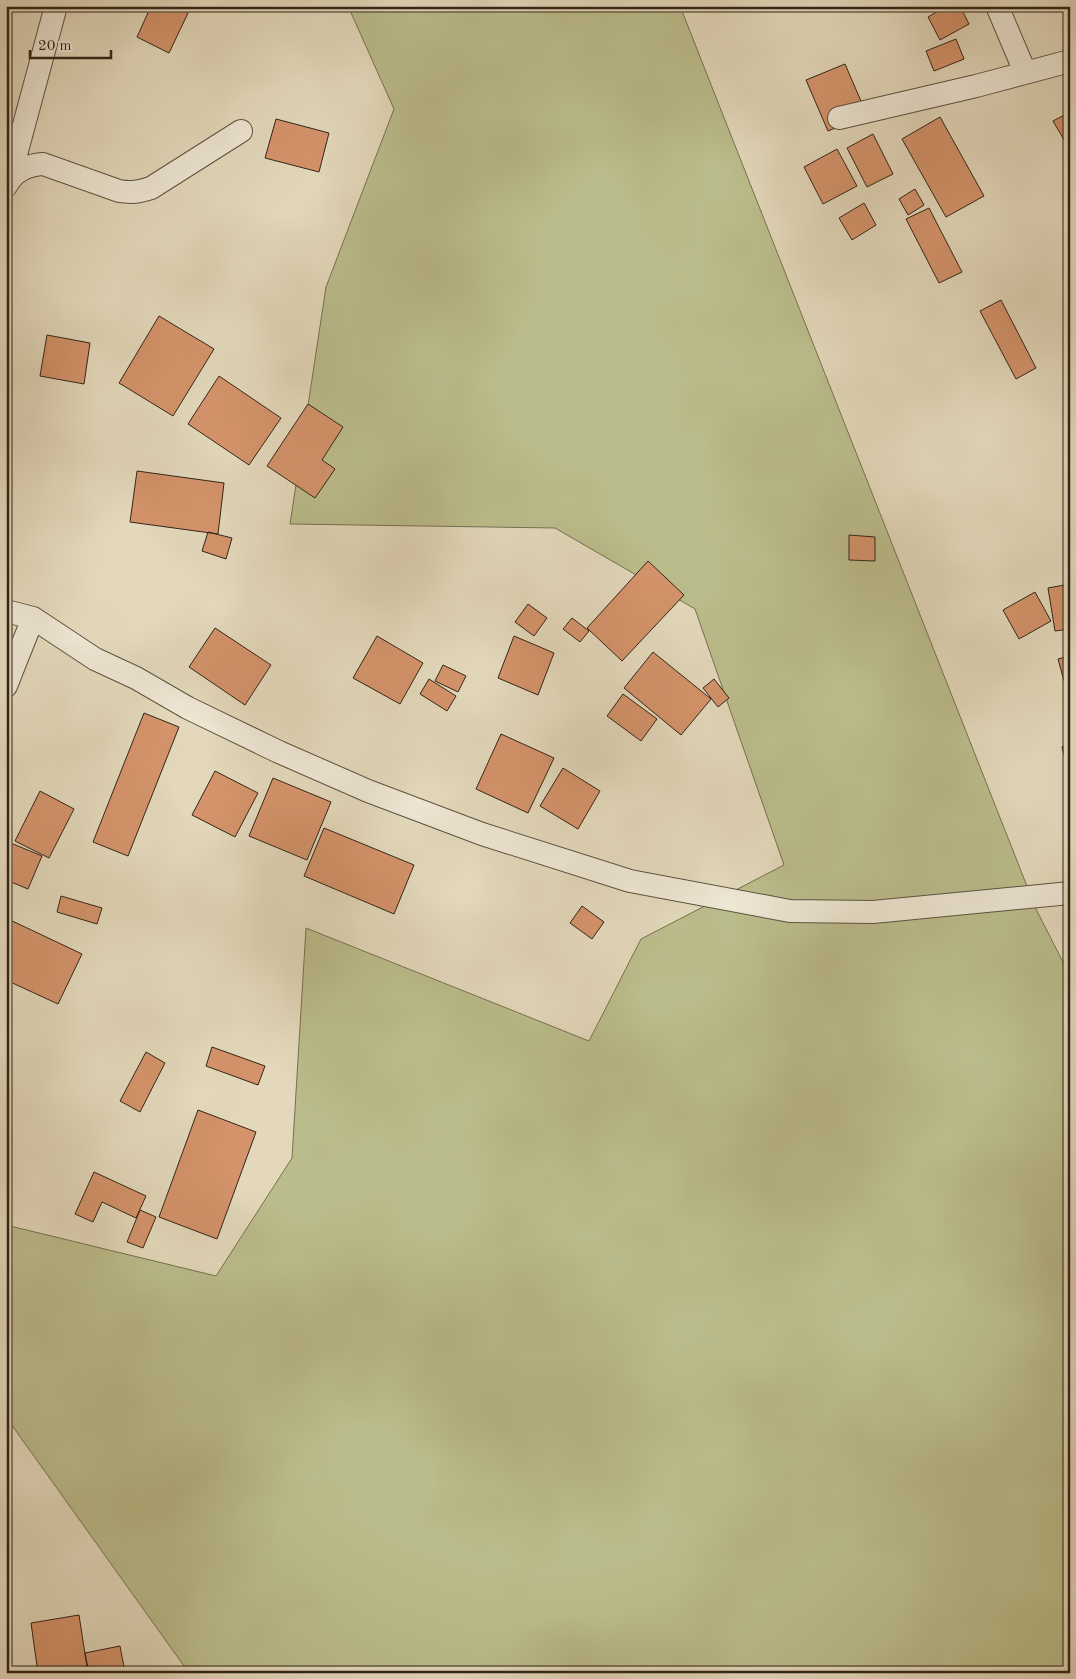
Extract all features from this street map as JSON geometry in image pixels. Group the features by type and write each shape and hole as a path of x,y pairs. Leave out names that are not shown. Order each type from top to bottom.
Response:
{"street":[{"path":"8,182 56,6"},
{"path":"997,6 1026,72"},
{"path":"838,118 1070,61"},
{"path":"8,182 32,164 43,164 119,191 142,192 241,131"},
{"path":"6,611 33,618 95,659 136,678 188,708 279,752 368,791 482,834 630,881 790,910 873,912 1070,893"},
{"path":"6,686 33,618"}],"green space":[{"path":"348,6 680,6 1036,909 1070,976 1070,1673 189,1673 6,1417 6,1225 216,1276 292,1158 306,928 589,1041 641,939 784,865 695,609 555,528 290,524 326,287 394,109"}],"building":[{"path":"151,6 174,6 188,13 169,53 137,37"},
{"path":"660,6 671,6 664,11"},
{"path":"947,6 960,6 969,24 940,40 928,17"},
{"path":"1062,6 1070,6 1070,32"},
{"path":"956,39 964,59 934,71 926,51"},
{"path":"845,64 867,115 828,131 806,80"},
{"path":"1070,112 1070,150 1053,121"},
{"path":"940,117 984,196 946,217 902,139"},
{"path":"276,119 329,133 319,172 265,158"},
{"path":"873,134 893,174 867,187 847,148"},
{"path":"837,149 857,186 823,204 804,167"},
{"path":"915,189 924,205 908,215 899,199"},
{"path":"864,203 876,225 852,240 839,218"},
{"path":"929,208 962,272 939,283 906,219"},
{"path":"1001,300 1036,368 1016,379 980,311"},
{"path":"159,316 214,349 173,416 119,383"},
{"path":"47,335 90,343 84,384 40,376"},
{"path":"219,376 281,418 249,465 188,424"},
{"path":"308,404 343,427 322,460 335,469 315,498 267,466"},
{"path":"137,471 224,483 218,534 130,522"},
{"path":"208,532 232,538 226,559 202,551"},
{"path":"849,535 875,537 875,561 849,560"},
{"path":"648,561 684,595 622,661 587,628"},
{"path":"1070,584 1070,629 1055,631 1048,588"},
{"path":"1035,592 1051,621 1019,639 1003,610"},
{"path":"528,604 547,618 534,636 515,622"},
{"path":"572,618 589,631 580,642 563,629"},
{"path":"215,628 271,665 245,705 189,667"},
{"path":"377,636 423,663 400,704 353,678"},
{"path":"514,636 554,653 538,695 498,678"},
{"path":"653,652 711,699 681,735 624,688"},
{"path":"1070,656 1070,679 1064,681 1058,659"},
{"path":"443,665 466,676 458,692 435,681"},
{"path":"429,679 456,696 447,711 420,694"},
{"path":"714,679 729,698 718,707 703,688"},
{"path":"623,694 657,719 641,741 607,716"},
{"path":"144,713 179,727 128,856 93,842"},
{"path":"501,734 554,758 528,813 476,789"},
{"path":"1070,744 1070,777 1062,747"},
{"path":"563,768 600,791 578,829 540,806"},
{"path":"215,771 258,793 235,837 192,815"},
{"path":"273,778 331,802 307,860 249,836"},
{"path":"40,791 74,809 49,858 15,841"},
{"path":"324,828 414,865 394,914 304,876"},
{"path":"6,841 42,856 28,889 6,880"},
{"path":"61,896 102,908 97,924 57,912"},
{"path":"582,906 604,922 592,939 570,923"},
{"path":"6,918 82,954 58,1004 6,980"},
{"path":"212,1047 265,1066 258,1085 206,1066"},
{"path":"146,1052 165,1063 140,1112 120,1101"},
{"path":"198,1110 256,1132 217,1239 159,1217"},
{"path":"94,1172 146,1196 136,1218 102,1202 93,1222 75,1214"},
{"path":"140,1210 156,1217 143,1248 127,1242"},
{"path":"6,1563 12,1595 6,1596"},
{"path":"79,1615 87,1667 52,1673 38,1673 31,1623"},
{"path":"120,1646 125,1672 89,1673 85,1653"}]}
